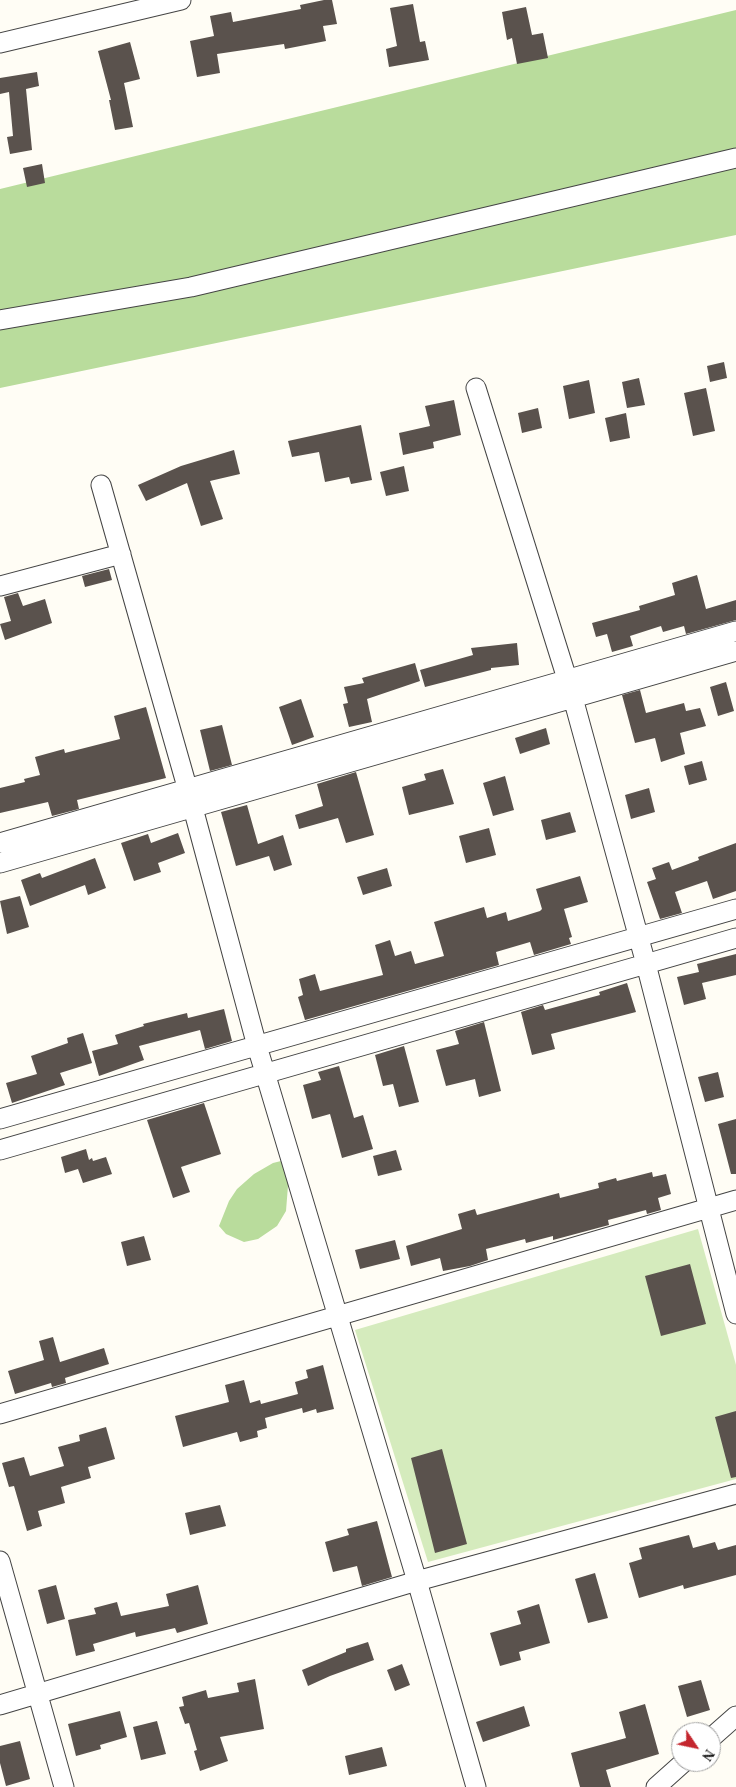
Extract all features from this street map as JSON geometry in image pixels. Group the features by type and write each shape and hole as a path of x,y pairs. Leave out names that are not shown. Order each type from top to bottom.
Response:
{"street":[{"path":"0,43 181,0"},
{"path":"0,320 191,287 736,158"},
{"path":"476,388 573,698 646,964 736,1314"},
{"path":"101,485 188,789 257,1046 417,1581 476,1787"},
{"path":"0,586 121,554"},
{"path":"0,843 736,631"},
{"path":"0,863 736,651"},
{"path":"0,1119 736,909"},
{"path":"0,1150 736,938"},
{"path":"0,1414 736,1200"},
{"path":"0,1705 417,1581 736,1494"},
{"path":"0,1561 64,1787"},
{"path":"721,1729 736,1716"},
{"path":"656,1787 673,1772"}],"green space":[{"path":"736,10 736,235 0,388 0,189"},
{"path":"281,1161 287,1166 289,1173 286,1211 277,1226 258,1239 244,1242 226,1234 219,1226 229,1201 237,1189 254,1174 273,1163"},
{"path":"698,1229 736,1365 736,1479 428,1562 355,1330"}],"building":[{"path":"332,0 337,24 323,26 326,41 285,49 284,44 217,54 220,73 197,77 190,41 214,36 210,16 231,12 233,22 301,9 300,5"},
{"path":"413,4 420,42 425,41 429,60 389,67 386,49 397,46 390,8"},
{"path":"526,7 532,35 543,33 548,58 517,64 512,38 507,40 502,12"},
{"path":"130,42 140,79 124,83 133,127 115,130 109,100 111,100 98,51"},
{"path":"37,72 39,86 26,89 32,150 10,154 7,137 13,136 9,92 0,94 0,78"},
{"path":"42,164 45,183 27,187 23,168"},
{"path":"724,362 727,378 710,382 707,366"},
{"path":"639,378 645,405 627,408 622,382"},
{"path":"589,380 595,413 569,419 563,386"},
{"path":"706,388 715,431 693,436 684,393"},
{"path":"454,400 461,435 433,442 434,448 403,455 399,433 430,426 425,406"},
{"path":"538,408 542,428 522,433 518,413"},
{"path":"626,413 630,438 610,442 605,418"},
{"path":"361,425 372,480 351,484 349,477 325,482 319,452 292,457 288,441"},
{"path":"234,450 240,474 210,481 223,519 201,526 187,483 146,501 138,485 181,466"},
{"path":"404,466 409,491 386,496 380,472"},
{"path":"109,569 112,580 85,587 82,576"},
{"path":"697,575 706,609 736,600 736,620 686,634 684,626 663,632 661,626 630,636 633,646 612,652 607,634 596,637 592,623 640,610 639,606 675,595 672,583"},
{"path":"18,593 23,606 45,599 52,623 5,640 0,624 11,621 4,597"},
{"path":"517,643 519,665 491,668 491,670 425,687 420,670 473,655 471,648"},
{"path":"415,663 420,681 367,699 372,722 349,727 343,704 348,703 344,687 364,683 362,678"},
{"path":"726,682 734,711 718,716 710,687"},
{"path":"640,690 646,713 684,703 686,711 700,708 706,726 680,733 685,754 661,762 655,738 635,743 622,695"},
{"path":"301,699 314,737 292,745 279,707"},
{"path":"146,707 166,778 77,800 79,809 52,816 48,802 0,813 0,788 25,782 24,779 40,775 35,757 64,749 65,753 120,739 114,716"},
{"path":"222,725 232,765 210,771 200,730"},
{"path":"546,728 550,744 520,754 515,738"},
{"path":"702,761 707,780 689,785 684,766"},
{"path":"443,769 454,804 409,815 402,787 426,780 424,774"},
{"path":"356,772 374,835 346,843 338,818 299,829 295,815 323,806 317,784"},
{"path":"505,776 514,810 493,816 483,783"},
{"path":"649,788 655,812 631,819 625,795"},
{"path":"247,805 258,844 283,835 292,865 274,871 269,856 236,866 221,812"},
{"path":"570,812 576,832 546,840 541,820"},
{"path":"489,828 496,855 466,863 459,836"},
{"path":"178,833 185,853 158,863 161,872 134,881 121,843 148,834 151,843"},
{"path":"736,843 736,891 713,899 707,881 675,892 682,913 660,919 647,882 656,879 652,868 669,862 672,870 699,860 698,857"},
{"path":"95,858 106,888 88,895 85,885 30,906 21,880 40,873 42,878"},
{"path":"387,868 392,886 363,895 357,877"},
{"path":"580,876 588,902 564,909 572,937 569,938 571,944 534,955 530,942 496,952 499,965 305,1020 298,997 303,995 299,979 315,974 320,991 383,975 375,945 390,940 395,956 411,951 415,964 444,956 434,922 484,907 487,918 506,912 508,921 540,911 542,909 536,889"},
{"path":"20,896 29,927 7,934 0,901"},
{"path":"736,954 736,975 702,983 706,999 684,1005 677,977 699,972 697,964"},
{"path":"627,983 636,1012 551,1034 555,1049 532,1055 521,1012 543,1005 545,1010 600,995 599,992"},
{"path":"224,1009 232,1041 205,1049 200,1030 139,1046 144,1060 99,1076 92,1051 118,1044 115,1035 144,1026 143,1024 187,1013 188,1018"},
{"path":"484,1022 501,1091 479,1097 475,1079 446,1086 436,1050 459,1044 455,1031"},
{"path":"83,1033 92,1063 60,1073 65,1085 12,1103 6,1083 37,1074 31,1056 68,1043 67,1038"},
{"path":"404,1046 419,1102 399,1107 393,1084 383,1086 375,1055"},
{"path":"339,1066 354,1118 363,1115 373,1149 342,1158 330,1114 312,1119 303,1085 321,1080 318,1072"},
{"path":"718,1072 724,1097 705,1102 698,1077"},
{"path":"204,1103 221,1154 181,1167 190,1192 173,1198 147,1120"},
{"path":"736,1119 736,1174 731,1174 718,1124"},
{"path":"86,1149 89,1160 92,1158 93,1161 106,1157 112,1174 83,1183 78,1169 65,1173 61,1157"},
{"path":"396,1150 402,1170 378,1176 373,1156"},
{"path":"652,1172 653,1177 666,1174 671,1194 658,1198 661,1210 647,1214 646,1210 608,1220 609,1225 553,1240 553,1236 526,1243 525,1239 486,1249 488,1260 470,1266 443,1271 440,1258 411,1266 406,1246 462,1229 458,1214 475,1209 477,1215 559,1193 560,1198 599,1188 598,1183 616,1178 617,1181"},
{"path":"144,1236 151,1260 127,1266 121,1242"},
{"path":"395,1240 400,1259 360,1269 355,1250"},
{"path":"690,1264 706,1324 661,1336 645,1276"},
{"path":"53,1337 60,1362 104,1348 109,1364 65,1378 66,1383 52,1387 51,1383 15,1394 8,1371 44,1360 39,1341"},
{"path":"323,1365 334,1409 317,1413 316,1409 303,1413 302,1408 265,1418 267,1428 257,1431 258,1437 240,1442 237,1432 183,1447 175,1416 229,1402 225,1385 244,1380 250,1403 260,1400 261,1404 298,1394 295,1382 308,1378 306,1370"},
{"path":"736,1411 736,1477 731,1478 715,1417"},
{"path":"106,1427 115,1459 88,1467 91,1478 61,1487 65,1503 38,1511 42,1526 27,1531 14,1486 9,1487 2,1463 24,1457 30,1476 64,1466 58,1447 80,1441 79,1435"},
{"path":"442,1449 467,1544 435,1553 411,1458"},
{"path":"220,1505 226,1526 190,1535 185,1513"},
{"path":"377,1521 392,1577 362,1586 357,1566 333,1572 325,1542 349,1535 347,1529"},
{"path":"689,1535 693,1548 715,1542 718,1550 736,1545 736,1575 684,1589 683,1585 639,1598 629,1563 642,1559 639,1548"},
{"path":"595,1573 608,1618 588,1623 575,1579"},
{"path":"56,1585 65,1619 47,1624 38,1590"},
{"path":"198,1585 208,1624 177,1633 175,1628 136,1637 135,1632 93,1644 95,1651 76,1656 68,1620 96,1614 94,1608 117,1602 121,1616 169,1606 166,1594"},
{"path":"539,1604 550,1643 519,1652 521,1660 500,1666 490,1633 521,1624 517,1611"},
{"path":"368,1642 374,1660 308,1686 302,1670 346,1652 346,1649"},
{"path":"402,1664 410,1685 395,1691 387,1670"},
{"path":"255,1679 264,1729 220,1737 228,1761 200,1771 194,1751 197,1750 189,1723 185,1724 179,1707 184,1706 182,1697 206,1690 208,1698 239,1692 237,1683"},
{"path":"701,1680 710,1710 687,1717 678,1686"},
{"path":"645,1704 659,1754 606,1770 611,1787 580,1787 571,1753 626,1738 619,1712"},
{"path":"524,1706 530,1726 483,1742 476,1722"},
{"path":"120,1711 127,1737 100,1745 101,1749 76,1756 68,1724"},
{"path":"157,1721 166,1754 141,1760 133,1727"},
{"path":"20,1741 30,1779 6,1786 0,1763 0,1746"},
{"path":"382,1747 387,1766 349,1775 345,1756"}]}
